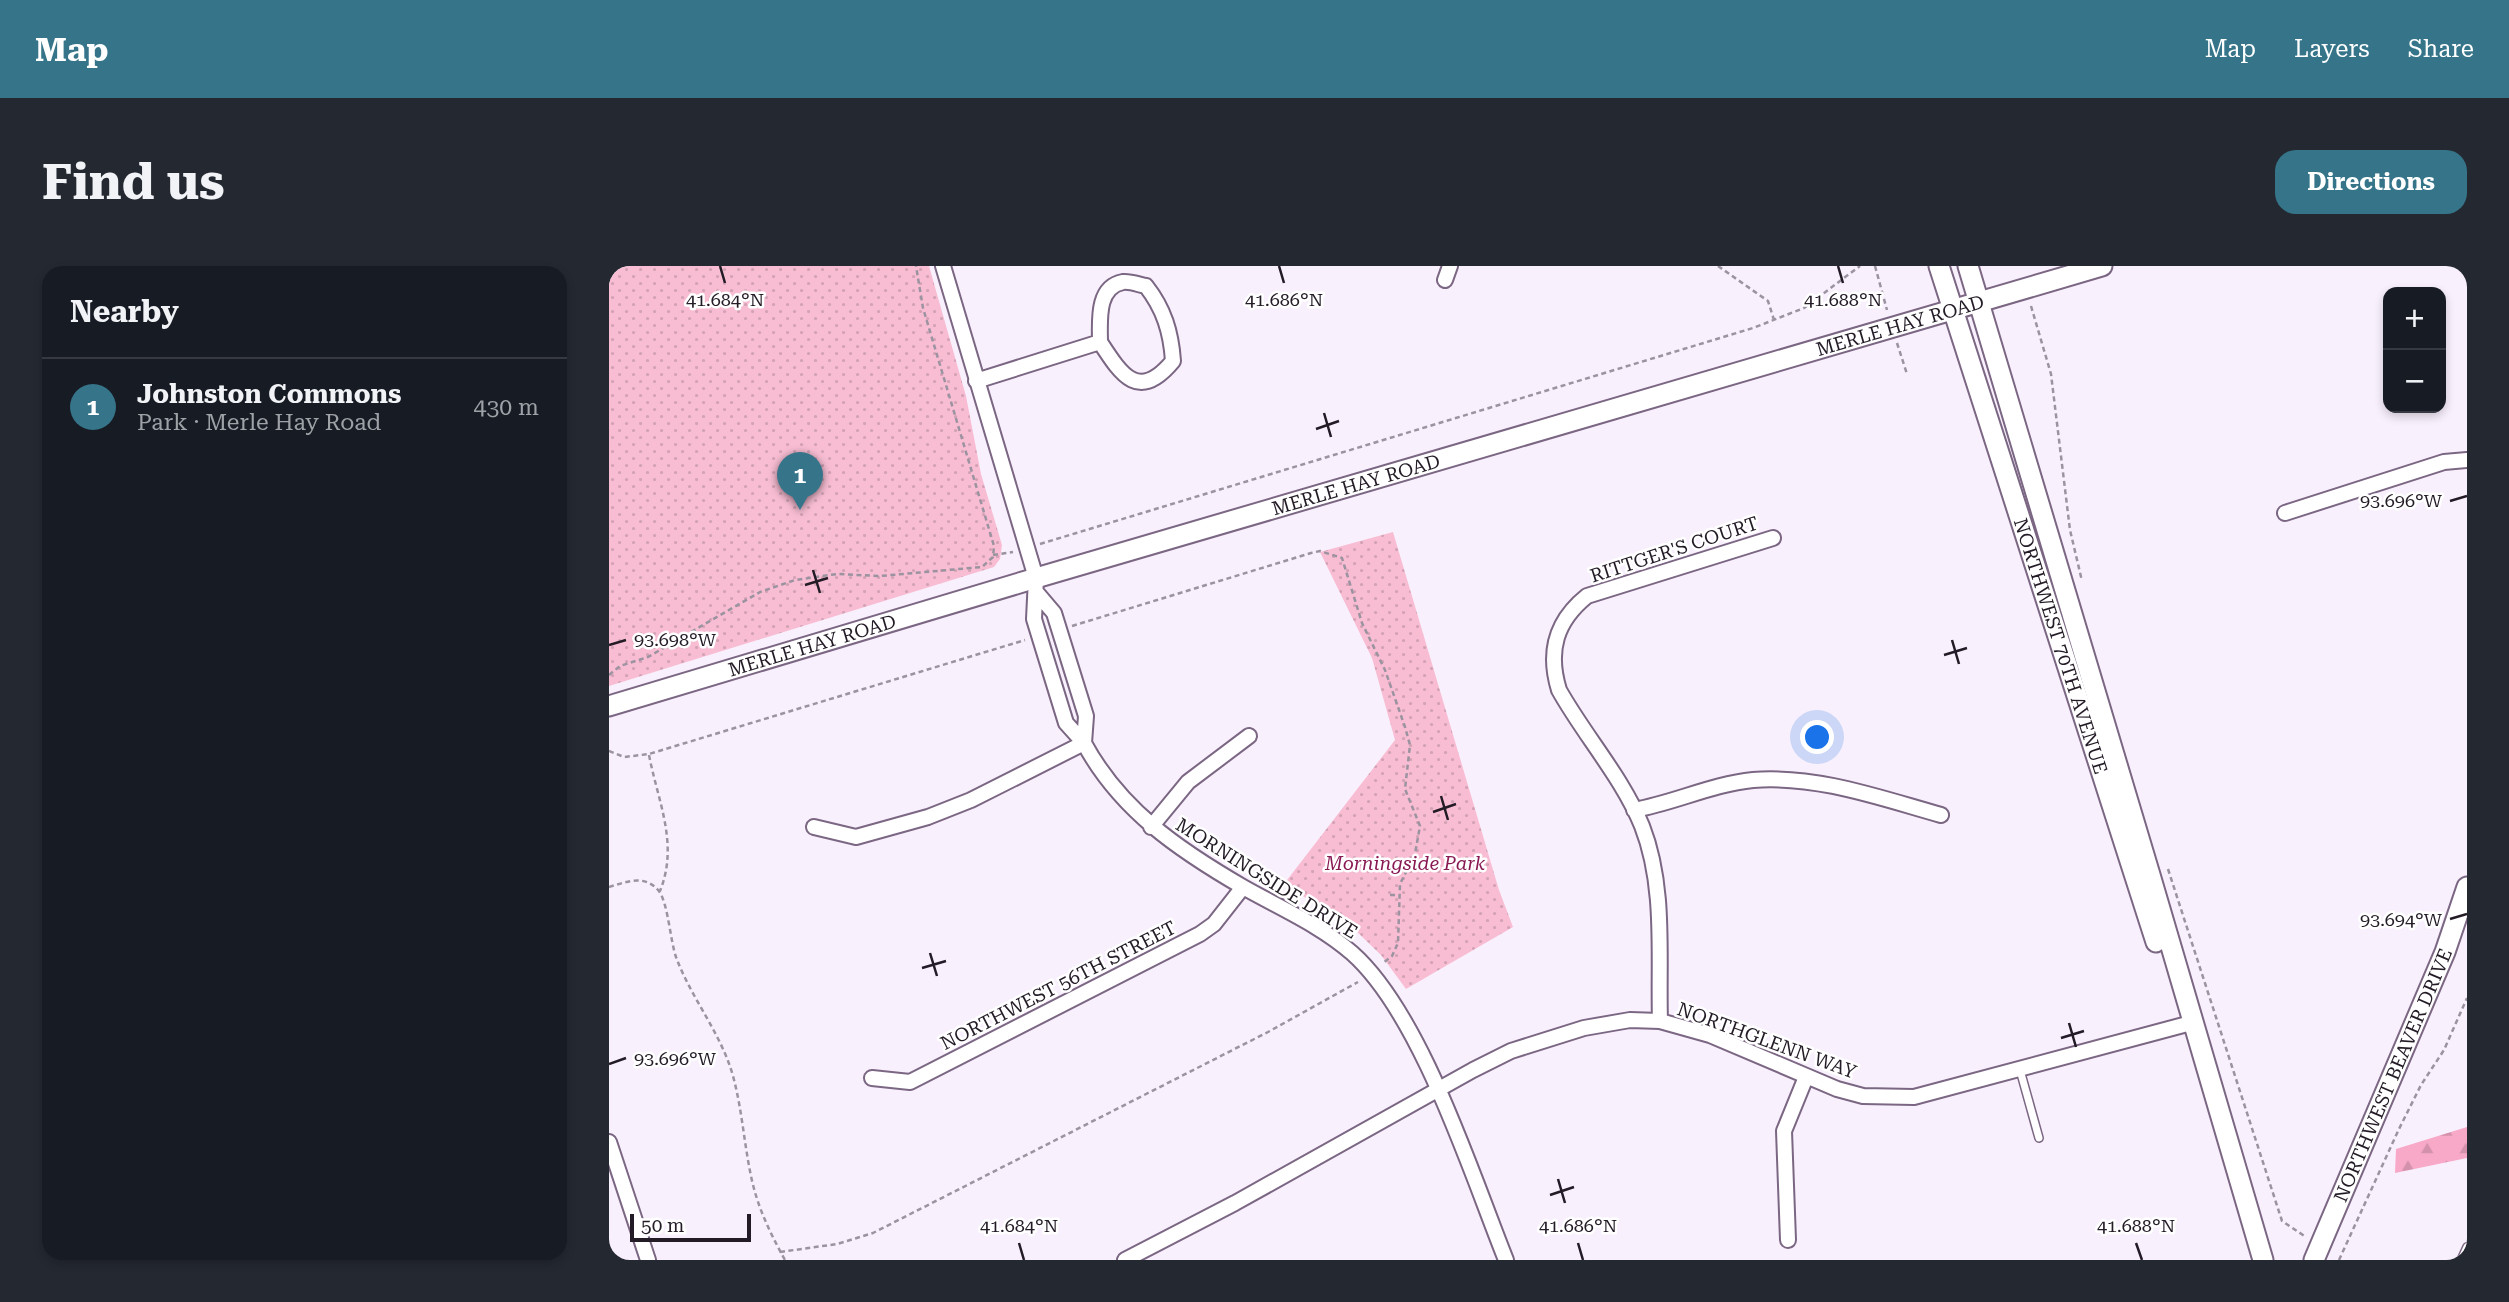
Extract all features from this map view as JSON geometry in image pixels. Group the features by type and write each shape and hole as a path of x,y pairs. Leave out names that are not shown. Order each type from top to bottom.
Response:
{"main road":[{"name":"NORTHWEST 70TH AVENUE","path":"1939,266 2168,978 2191,1023"},
{"name":"NORTHWEST 70TH AVENUE","path":"1968,266 2138,829 2191,1023 2263,1260"},
{"name":"MERLE HAY ROAD","path":"609,706 1036,585 2102,266"},
{"name":"NORTHWEST BEAVER DRIVE","path":"2318,1252 2445,952 2467,887"}],"street":[{"name":"MORNINGSIDE DRIVE","path":"943,266 1027,548 1036,585 1034,619 1066,723 1084,743 1109,783 1151,827 1243,887 1327,934 1371,972 1401,1018 1438,1091 1506,1260"},
{"path":"1445,280 1450,266"},
{"path":"1123,282 1146,286 1159,302 1171,335 1173,361 1159,378 1138,382 1120,372 1100,342 1101,304 1108,290 1123,282"},
{"path":"976,381 1100,342"},
{"path":"2285,513 2444,463 2467,460"},
{"name":"RITTGER'S COURT","path":"1660,1021 1655,873 1650,848 1634,810 1559,690 1552,654 1562,622 1580,602 1604,589 1773,538"},
{"name":"MORNINGSIDE DRIVE","path":"1036,585 1054,613 1060,630 1086,716 1084,743"},
{"path":"1151,827 1188,782 1249,736"},
{"path":"814,827 856,837 928,817 971,800 1084,743"},
{"path":"1634,810 1719,786 1753,780 1790,780 1839,787 1941,815"},
{"name":"NORTHWEST 56TH STREET","path":"872,1078 910,1082 1188,940 1214,924 1243,887"},
{"name":"NORTHGLENN WAY","path":"1125,1260 1511,1051 1604,1023 1660,1021 1710,1035 1837,1089 1890,1098 1941,1092 2191,1023"},
{"path":"1788,1240 1784,1131 1806,1077"},
{"path":"609,1142 648,1260"}],"lane":[{"path":"2020,1070 2039,1138"},
{"path":"2461,1260 2467,1247"}],"path":[{"path":"916,266 923,308 994,546 993,555"},
{"path":"1718,266 1767,302 1774,320"},
{"path":"609,675 620,666 648,657 752,596 795,580 837,574 880,576 982,567 993,555 1027,548 1774,320 1804,308 1860,266"},
{"path":"2025,289 2051,374 2070,530 2084,589"},
{"path":"781,1252 837,1244 885,1227 1351,987 1392,956 1398,943 1403,874 1415,854 1420,826 1405,789 1410,746 1385,670 1362,623 1347,567 1335,554 1320,551 1311,553 1060,630"},
{"path":"609,751 624,757 649,754 1039,636"},
{"path":"649,754 662,804 668,846 668,873 660,891 672,946 682,974 727,1057 734,1079 755,1191 785,1260"},
{"path":"2167,864 2281,1221 2318,1252 2342,1254"},
{"path":"609,887 641,880 660,891"},
{"path":"1390,895 1400,895"},
{"path":"2339,1260 2399,1129 2421,1085 2444,1050 2467,998"}],"green space":[{"path":"609,266 929,266 966,396 981,474 1002,545 1000,559 994,567 609,686"},
{"name":"Morningside Park","path":"1393,532 1499,890 1513,927 1406,989 1381,955 1354,929 1284,884 1395,740 1372,658 1320,552"},
{"path":"2467,1127 2467,1158 2395,1173 2396,1149"}],"place":[{"name":"Johnston Commons","path":"800,510"}]}
